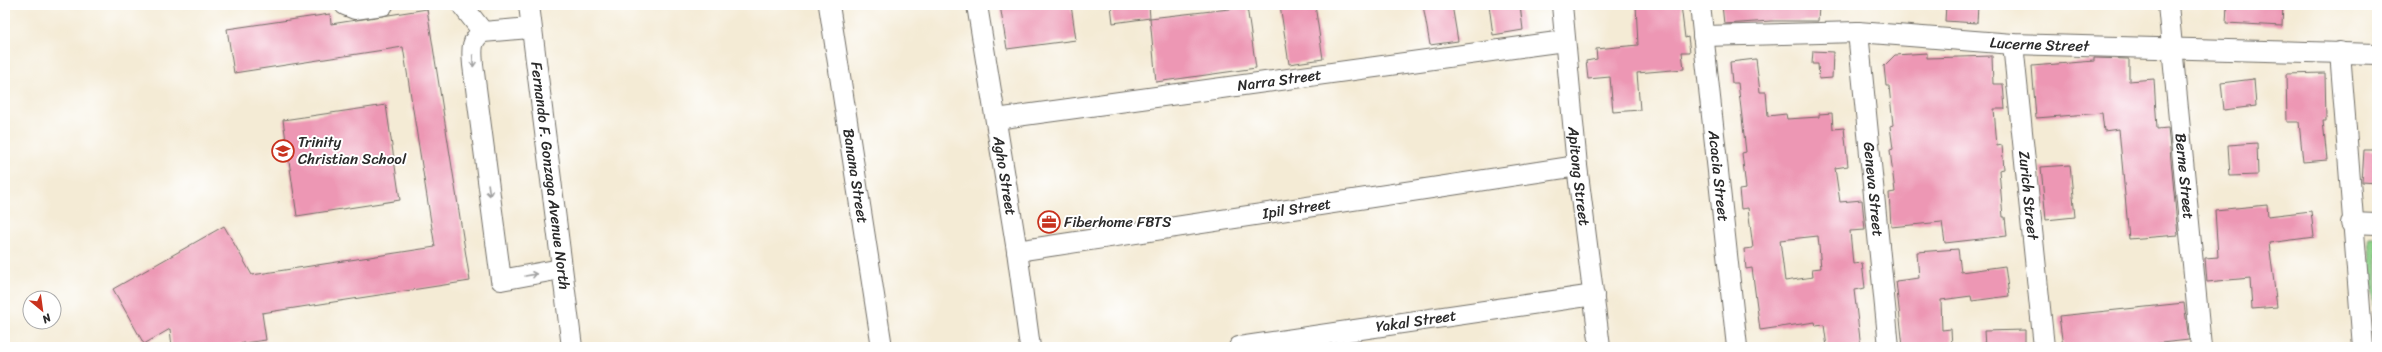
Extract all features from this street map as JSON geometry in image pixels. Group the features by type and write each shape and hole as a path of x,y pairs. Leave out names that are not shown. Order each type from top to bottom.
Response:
{"street":[{"path":"345,5 355,10 383,5"},
{"path":"462,5 482,32"},
{"name":"Fernando F. Gonzaga Avenue North","path":"529,5 530,28 560,269 572,347"},
{"name":"Banana Street","path":"829,5 882,347"},
{"name":"Agho Street","path":"977,5 1017,251 1030,347"},
{"name":"Apitong Street","path":"1562,5 1564,41 1577,166 1600,347"},
{"name":"Acacia Street","path":"1700,5 1737,347"},
{"name":"Berne Street","path":"2168,5 2201,347"},
{"path":"530,28 482,32 476,36 472,44 473,65 501,280 560,269"},
{"name":"Lucerne Street","path":"1703,36 1858,32 2013,44 2377,54"},
{"name":"Geneva Street","path":"1858,32 1889,347"},
{"name":"Narra Street","path":"996,119 1564,41"},
{"name":"Zurich Street","path":"2013,44 2044,347"},
{"path":"2340,52 2352,223 2363,347"},
{"name":"Ipil Street","path":"1017,251 1577,166"},
{"path":"2352,223 2377,224"},
{"name":"Yakal Street","path":"1239,347 1594,295"}],"green space":[{"path":"2368,238 2377,238 2377,340"}],"building":[{"path":"1000,5 1071,5 1076,40 1007,49"},
{"path":"1111,5 1149,5 1150,18 1113,23"},
{"path":"1280,5 1315,5 1323,59 1289,64"},
{"path":"1423,5 1452,5 1458,41 1430,45"},
{"path":"1489,5 1520,5 1523,30 1493,35"},
{"path":"1636,5 1681,5 1685,38 1688,37 1690,52 1682,52 1684,69 1637,73 1640,110 1613,112 1610,77 1588,79 1586,61 1597,59 1596,49 1638,45"},
{"path":"1722,5 1819,5 1818,21 1771,21 1724,24"},
{"path":"1946,5 1978,5 1977,23 1945,21"},
{"path":"2227,5 2283,5 2282,26 2226,23"},
{"path":"1247,7 1256,68 1156,82 1150,18"},
{"path":"427,9 470,281 262,313 266,340 216,347 172,347 170,329 144,344 113,289 224,226 252,275 435,247 403,47 234,73 227,29 330,14 331,24"},
{"path":"1813,51 1833,52 1832,78 1819,79 1818,64 1812,64"},
{"path":"1927,53 1927,58 1992,56 1993,84 2003,84 2005,109 1994,109 1997,146 2002,145 2004,169 1999,170 2003,217 2005,217 2007,236 1945,243 1942,222 1891,227 1889,193 1895,192 1890,150 1893,149 1890,126 1893,125 1889,86 1886,86 1884,66 1895,55"},
{"path":"2094,58 2129,59 2129,81 2154,79 2157,129 2168,128 2178,235 2129,239 2119,129 2104,131 2102,113 2036,118 2032,66 2094,61"},
{"path":"1756,59 1760,92 1766,92 1768,116 1786,114 1787,119 1819,117 1819,114 1832,113 1833,129 1844,128 1848,166 1835,168 1840,202 1862,200 1865,230 1850,231 1853,264 1862,263 1865,288 1854,290 1861,347 1827,347 1824,325 1816,326 1815,322 1760,330 1752,268 1746,269 1744,249 1753,248 1748,208 1741,209 1739,190 1746,189 1742,153 1746,152 1738,83 1732,83 1730,62","holes":["1818,236 1821,268 1812,269 1813,277 1785,281 1780,240"]},
{"path":"2325,73 2326,121 2323,121 2327,160 2303,162 2299,122 2287,122 2286,74"},
{"path":"2254,79 2256,106 2224,110 2221,83"},
{"path":"386,105 400,200 297,216 283,120"},
{"path":"2257,143 2258,175 2230,176 2228,145"},
{"path":"2364,150 2377,150 2377,183 2362,182"},
{"path":"2070,165 2075,217 2046,220 2041,167"},
{"path":"2267,205 2268,216 2311,211 2314,237 2269,243 2277,307 2252,309 2250,278 2207,282 2205,258 2218,257 2215,210"},
{"path":"1958,249 1961,272 2005,266 2009,296 1972,301 1971,296 1941,300 1942,330 1951,329 1952,347 1903,347 1896,281 1919,278 1917,252"},
{"path":"2184,303 2189,340 2124,347 2063,347 2059,316"},
{"path":"2025,330 2025,347 1985,347 1984,331"}],"place":[{"name":"Trinity Christian School","path":"283,151"},
{"name":"Fiberhome FBTS","path":"1049,222"}]}
